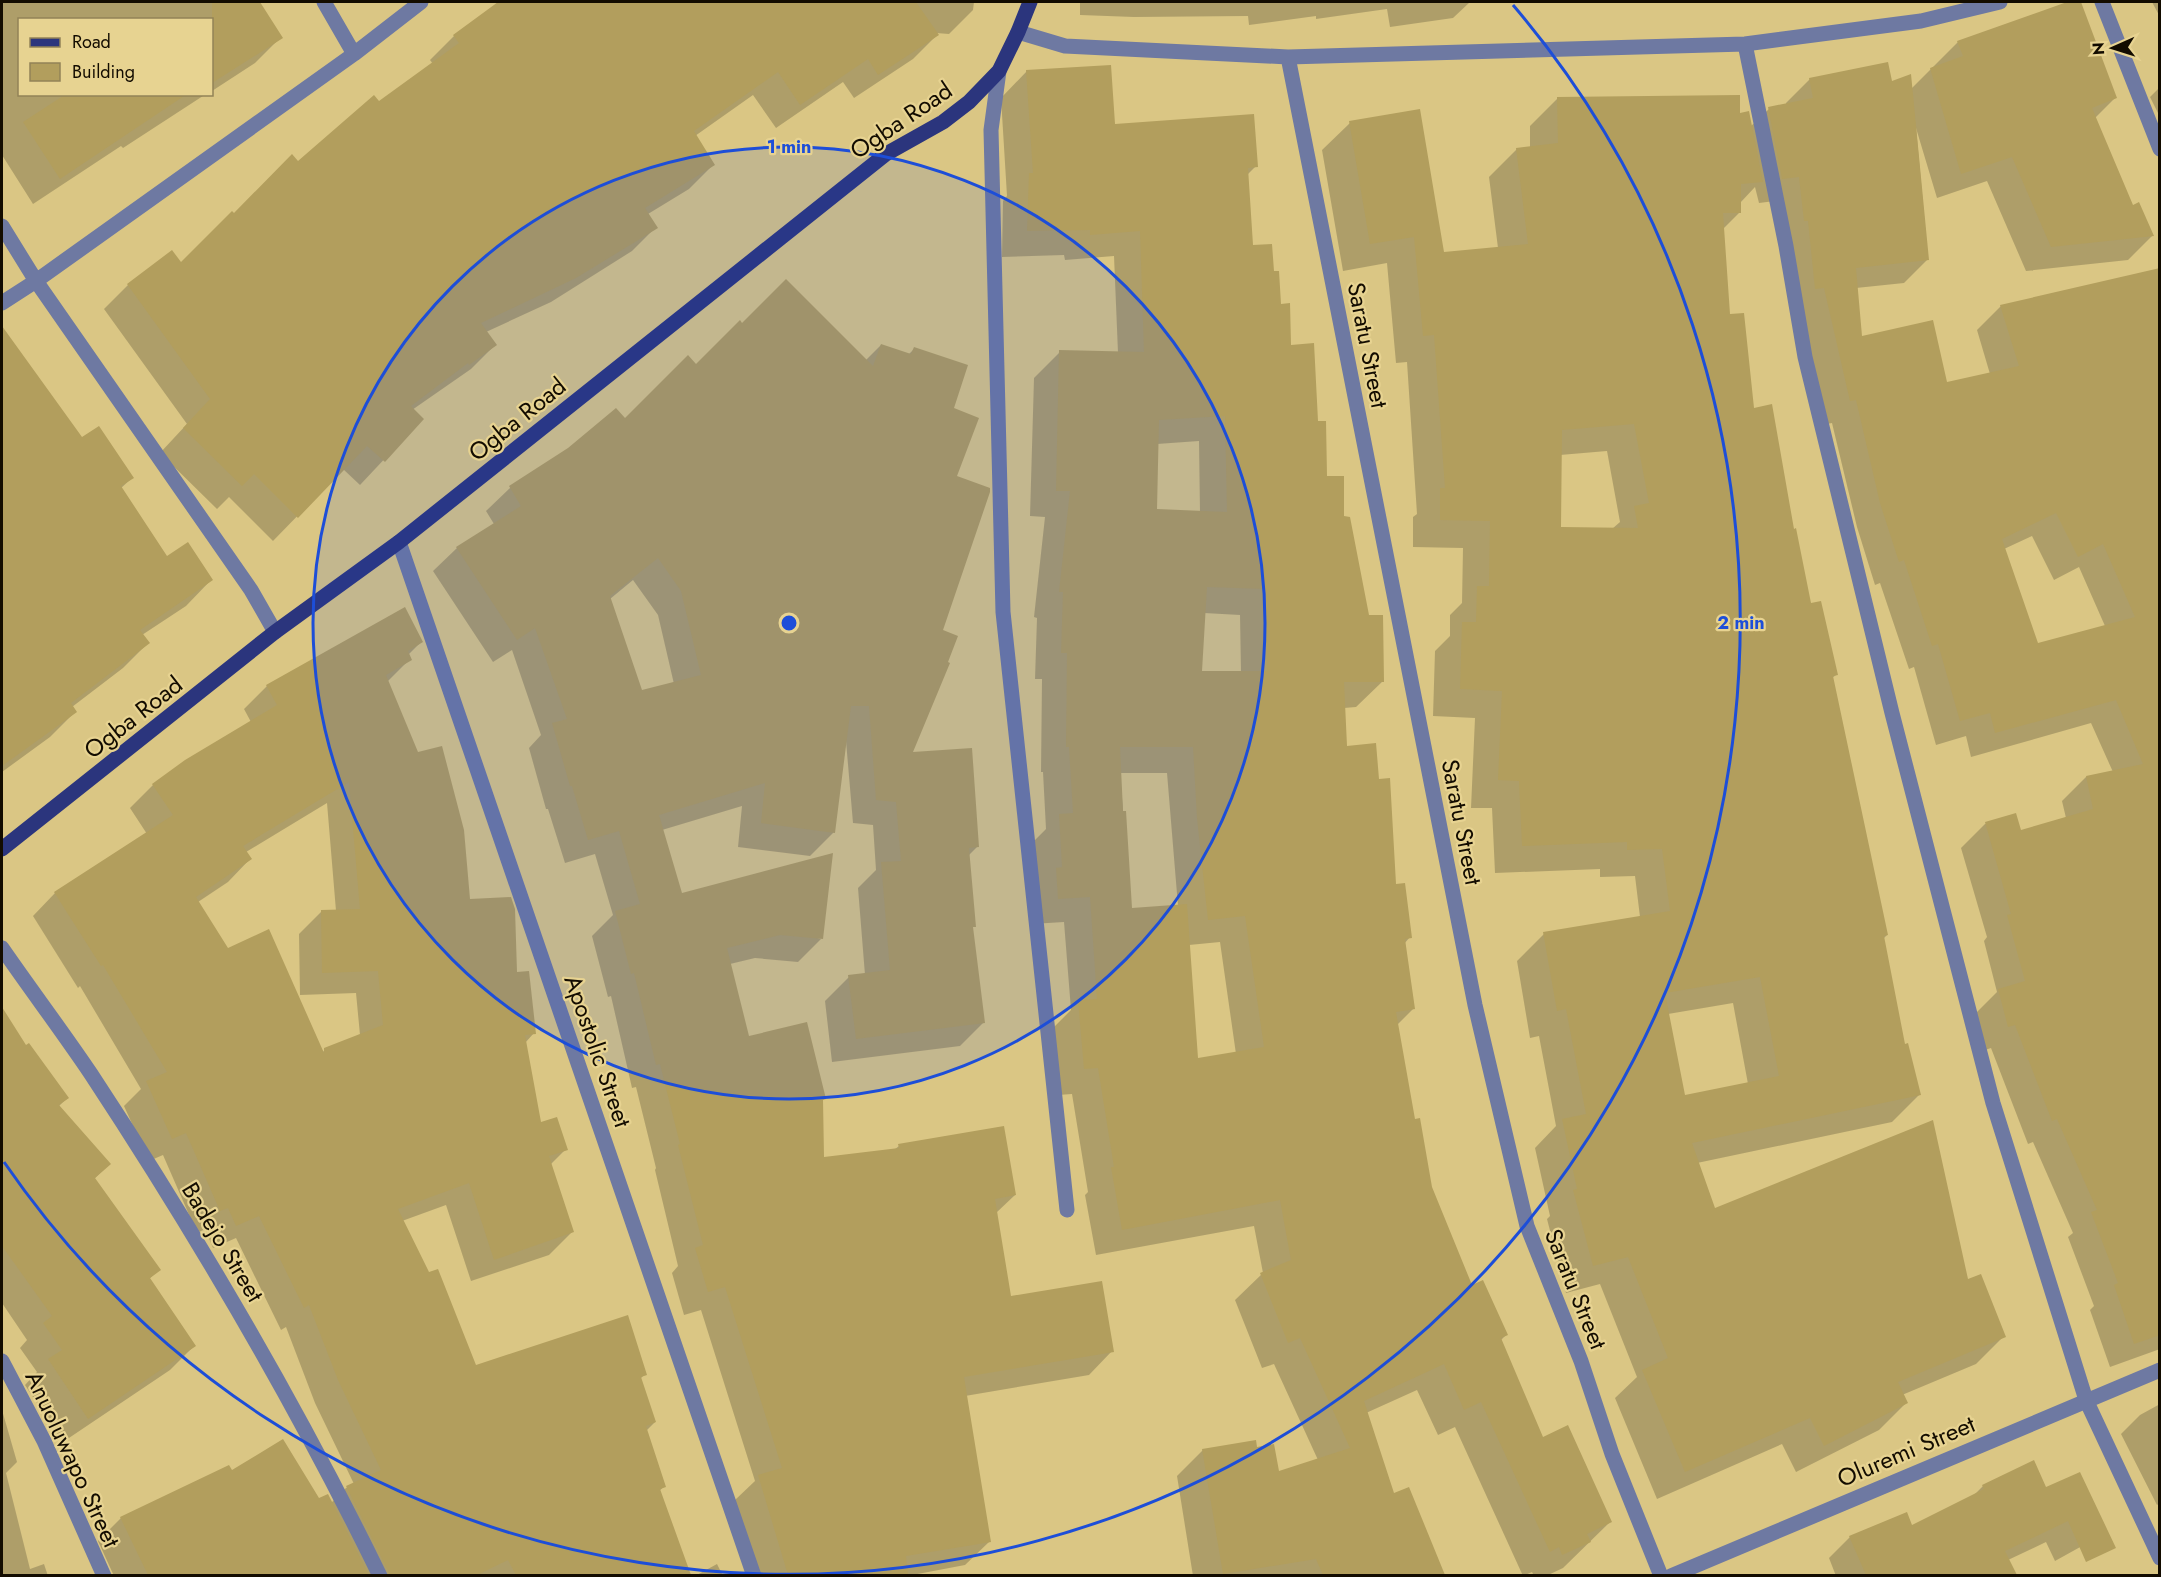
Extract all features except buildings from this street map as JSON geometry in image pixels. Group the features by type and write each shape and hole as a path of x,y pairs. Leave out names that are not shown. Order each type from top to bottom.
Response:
{"main road":[{"name":"Ogba Road","path":"2,849 275,633 399,542 886,154 943,122 969,102 999,71 1030,2"}],"street":[{"path":"324,2 354,54"},
{"path":"2,303 354,54 421,2"},
{"path":"1018,32 1065,46 1288,57 1745,44 1922,21 2000,2"},
{"path":"2102,2 2160,149"},
{"path":"1745,44 1786,246 1805,357 1892,712 1993,1103 2086,1400 2160,1558"},
{"name":"Saratu Street","path":"1288,57 1475,1005 1527,1226 1581,1362 1612,1454 1661,1575"},
{"path":"999,71 991,130 1003,612 1067,1210"},
{"path":"2,226 36,281 251,590 275,633"},
{"name":"Apostolic Street","path":"399,542 754,1575"},
{"name":"Badejo Street","path":"2,948 90,1072 214,1267 339,1492 380,1575"},
{"name":"Anuoluwapo Street","path":"2,1361 44,1441 104,1575"},
{"name":"Oluremi Street","path":"1671,1575 2160,1370"}]}
